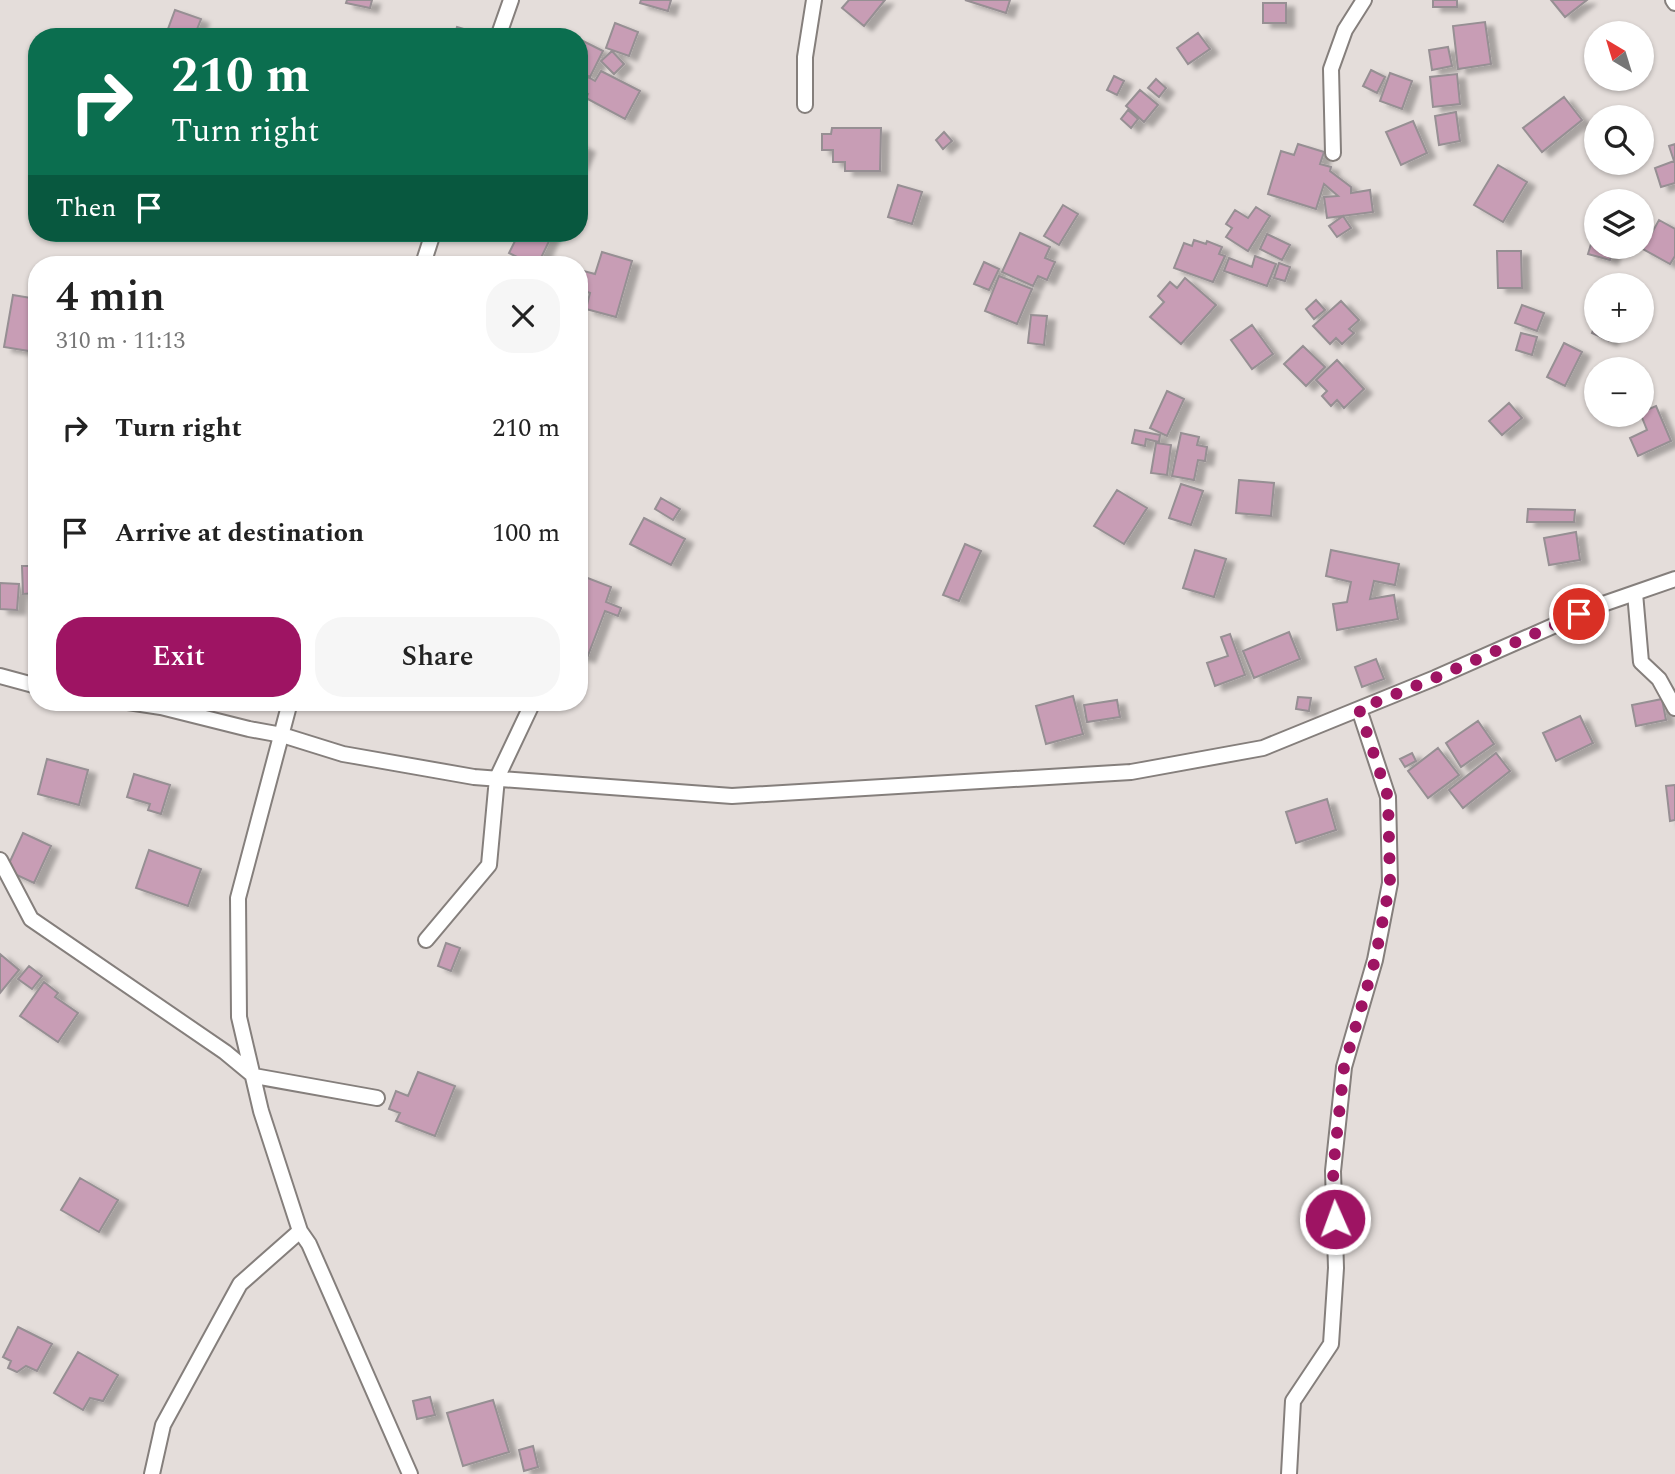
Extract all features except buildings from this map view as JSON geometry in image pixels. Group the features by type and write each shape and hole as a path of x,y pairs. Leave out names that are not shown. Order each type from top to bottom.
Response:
{"street":[{"path":"501,28 511,0"},
{"path":"805,105 805,57 814,0"},
{"path":"1333,153 1331,69 1345,30 1364,0"},
{"path":"178,711 282,735 343,754 474,777 732,796 1131,772 1263,748 1435,678 1603,604 1675,579"},
{"path":"1635,593 1641,662 1659,679 1675,708"},
{"path":"0,676 28,684"},
{"path":"1289,1474 1293,1401 1331,1344 1336,1268 1333,1171 1344,1067 1375,960 1390,883 1388,797 1359,709"},
{"path":"288,711 239,898 239,1017 261,1111 300,1231 309,1244 410,1474"},
{"path":"426,940 489,865 497,778 529,711"},
{"path":"0,860 31,919 225,1052 254,1076 377,1098"},
{"path":"152,1474 163,1425 240,1284 300,1231"}],"route":[{"path":"1335,1219 1333,1171 1344,1067 1375,960 1390,883 1388,797 1359,709 1579,614"}]}
